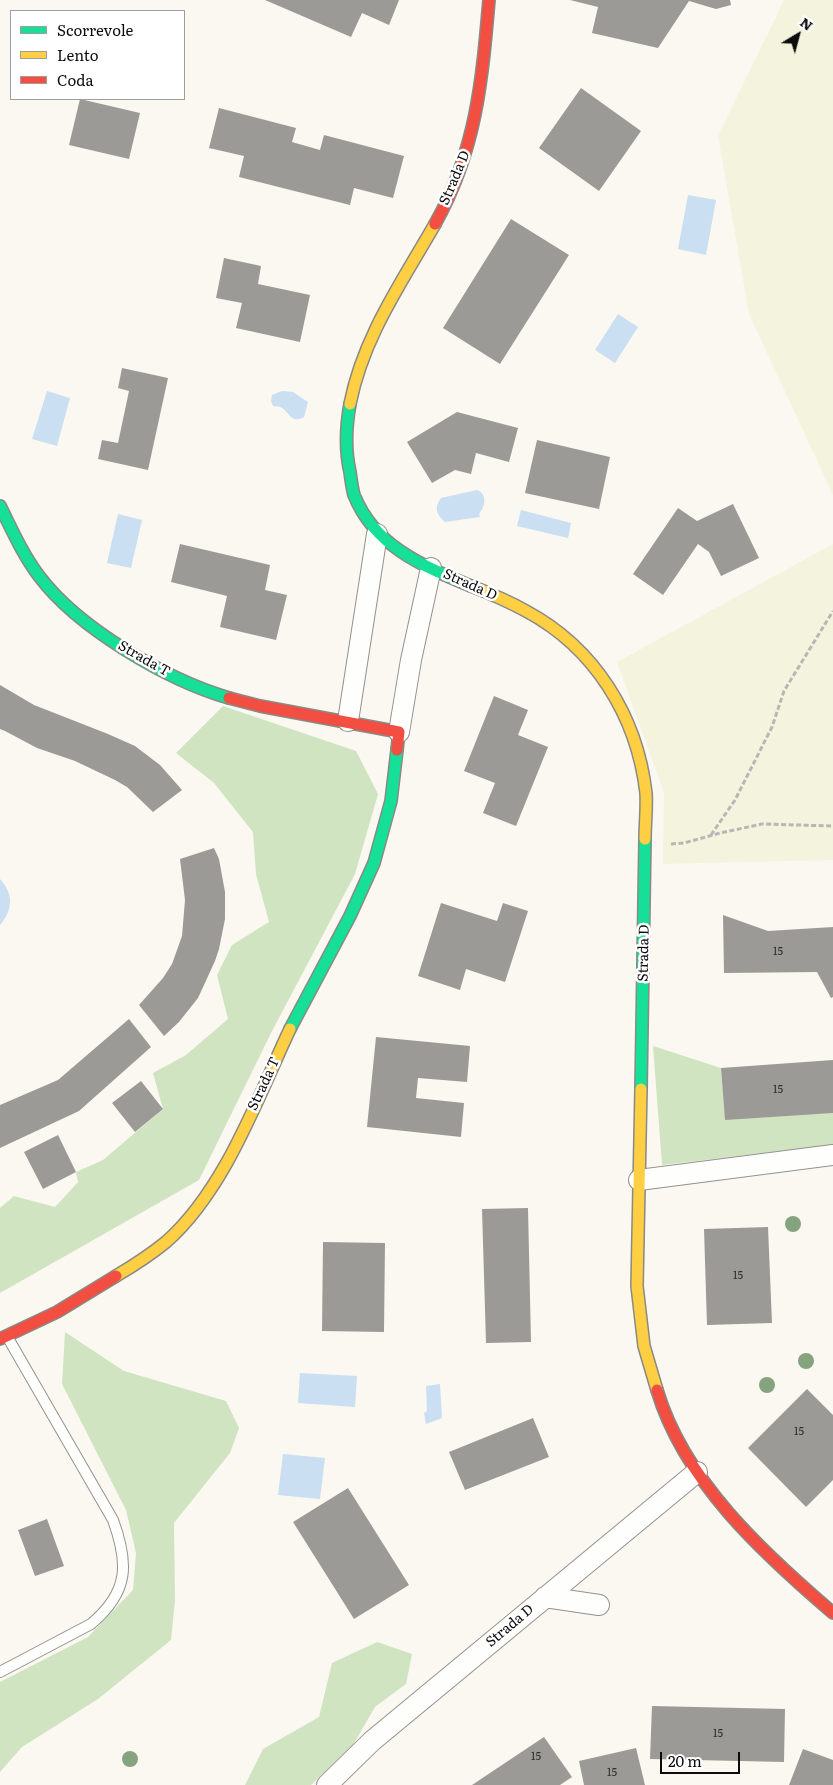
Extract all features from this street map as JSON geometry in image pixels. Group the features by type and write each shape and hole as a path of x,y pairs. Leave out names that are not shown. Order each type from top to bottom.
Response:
{"street":[{"name":"Strada D","path":"489,0 478,105 465,155 448,199 374,330 364,352 354,386 346,429 346,457 350,480 360,508 377,534 402,553 528,612 561,634 577,648 602,674 617,696 632,728 639,749 646,795 637,1286 646,1354 669,1424 697,1472 724,1509 754,1543 792,1579 833,1613"},
{"name":"Strada T","path":"0,506 33,567 60,600 102,634 137,657 191,685 243,702 399,732"},
{"path":"348,721 377,534"},
{"name":"Strada T","path":"4,1338 57,1312 146,1258 167,1241 187,1220 220,1176 296,1017 350,916 374,863 391,801 399,732 411,660 431,568"},
{"path":"639,1180 833,1155"},
{"name":"Strada D","path":"327,1785 372,1741 697,1472"},
{"path":"545,1597 599,1604"}],"lane":[{"path":"0,1672 91,1624 103,1614 119,1590 123,1569 122,1546 113,1520 4,1338"}],"path":[{"path":"711,835 735,800 772,727 784,691 833,611"},
{"path":"646,845 684,843 762,824 833,826"}],"green space":[{"path":"784,0 833,0 833,495 749,314 718,136"},
{"path":"833,544 833,860 663,864 664,793 617,662"},
{"path":"223,706 356,751 378,794 355,874 271,1033 199,1180 0,1293 0,1208 14,1196 55,1207 78,1182 76,1172 103,1160 163,1109 153,1073 186,1055 228,1019 217,975 232,945 269,922 256,874 253,832 214,783 176,753"},
{"path":"653,1046 721,1068 725,1115 833,1113 833,1145 662,1165"},
{"path":"65,1332 124,1371 226,1401 239,1428 230,1453 174,1523 175,1600 171,1640 98,1699 22,1747 0,1772 0,1682 88,1637 133,1590 136,1553 126,1510 62,1384"},
{"path":"377,1642 412,1654 406,1684 375,1707 353,1745 311,1785 245,1785 263,1749 319,1717 332,1663"}],"water":[{"path":"688,195 716,200 706,255 678,249"},
{"path":"618,314 638,327 615,363 595,350"},
{"path":"47,391 70,398 57,446 32,439"},
{"path":"282,391 293,392 308,402 304,417 293,419 281,407 273,406 271,401 272,395"},
{"path":"477,490 483,494 484,498 483,508 479,514 480,517 445,522 437,511 437,505 441,498"},
{"path":"521,510 571,523 568,538 517,526"},
{"path":"118,514 142,520 131,568 107,563"},
{"path":"0,879 8,890 10,902 7,914 0,925"},
{"path":"300,1373 357,1376 355,1407 298,1403"},
{"path":"440,1384 442,1418 426,1424 424,1413 427,1411 426,1386"},
{"path":"283,1454 325,1458 320,1499 278,1495"}],"building":[{"path":"265,0 399,0 389,25 362,13 351,37"},
{"path":"570,0 730,0 731,5 716,9 689,1 658,48 592,33 598,7"},
{"path":"581,88 641,131 599,191 539,148"},
{"path":"80,100 140,113 129,159 69,145"},
{"path":"219,108 296,128 292,142 320,150 324,135 404,156 393,198 354,188 350,205 239,177 244,156 209,148"},
{"path":"511,219 569,255 500,364 443,328"},
{"path":"224,258 261,266 258,284 310,295 300,342 236,328 242,303 216,298"},
{"path":"122,368 168,378 148,470 98,459 102,440 118,443 129,391 118,388"},
{"path":"457,412 518,428 509,462 476,453 471,474 455,470 432,483 407,442"},
{"path":"537,440 610,457 599,509 525,493"},
{"path":"733,504 759,558 721,576 709,552 698,544 663,595 633,574 678,508 697,521"},
{"path":"180,544 270,565 265,590 287,595 276,640 220,627 227,596 171,582"},
{"path":"0,685 34,705 135,746 160,765 182,790 153,812 127,787 115,780 75,761 37,748 0,729"},
{"path":"494,696 528,710 518,735 548,747 516,826 483,813 495,783 464,771"},
{"path":"214,848 219,859 225,892 225,919 219,949 198,998 179,1022 164,1036 139,1005 163,978 172,964 182,936 185,900 180,859"},
{"path":"441,903 497,921 503,903 528,911 505,982 466,969 460,990 418,976"},
{"path":"723,915 768,931 833,927 833,997 831,998 817,972 724,973"},
{"path":"129,1019 151,1047 79,1111 0,1148 0,1105 58,1080"},
{"path":"376,1037 470,1046 467,1082 418,1078 416,1098 464,1103 461,1137 367,1127"},
{"path":"833,1060 833,1113 725,1120 721,1068"},
{"path":"141,1081 163,1109 135,1132 112,1103"},
{"path":"58,1135 76,1172 43,1189 24,1152"},
{"path":"528,1208 531,1342 486,1343 482,1209"},
{"path":"768,1227 772,1323 707,1325 704,1229"},
{"path":"323,1242 385,1243 384,1332 322,1331"},
{"path":"807,1389 833,1415 833,1480 806,1507 748,1448"},
{"path":"533,1418 549,1457 465,1490 449,1452"},
{"path":"348,1488 409,1585 354,1619 293,1522"},
{"path":"47,1519 64,1566 35,1576 18,1530"},
{"path":"652,1706 785,1709 784,1762 650,1759"},
{"path":"544,1737 572,1777 560,1785 472,1785"},
{"path":"636,1748 645,1785 584,1785 579,1761"},
{"path":"803,1749 833,1760 833,1785 789,1785"}],"traffic: fast":[{"path":"350,404 347,429 347,455 354,495 363,513 374,528 402,553 435,571 471,586"},
{"path":"0,506 33,568 56,595 76,614 125,650 152,665 179,679 229,698"},
{"path":"290,1029 350,916 374,863 391,801 397,750"},
{"path":"641,1089 645,839"}],"traffic: slow":[{"path":"350,404 356,379 374,333 435,224"},
{"path":"471,586 492,594 551,626 573,644 609,687 633,737 641,765 646,793 645,839"},
{"path":"116,1276 166,1242 187,1221 206,1197 238,1142 290,1029"},
{"path":"641,1089 637,1286 644,1346 657,1390"}],"traffic: jam":[{"path":"435,224 460,170 475,115 480,88 489,0"},
{"path":"229,698 260,706 399,732 397,750"},
{"path":"0,1339 57,1312 116,1276"},
{"path":"657,1390 669,1423 686,1455 706,1485 754,1540 833,1613"}]}
